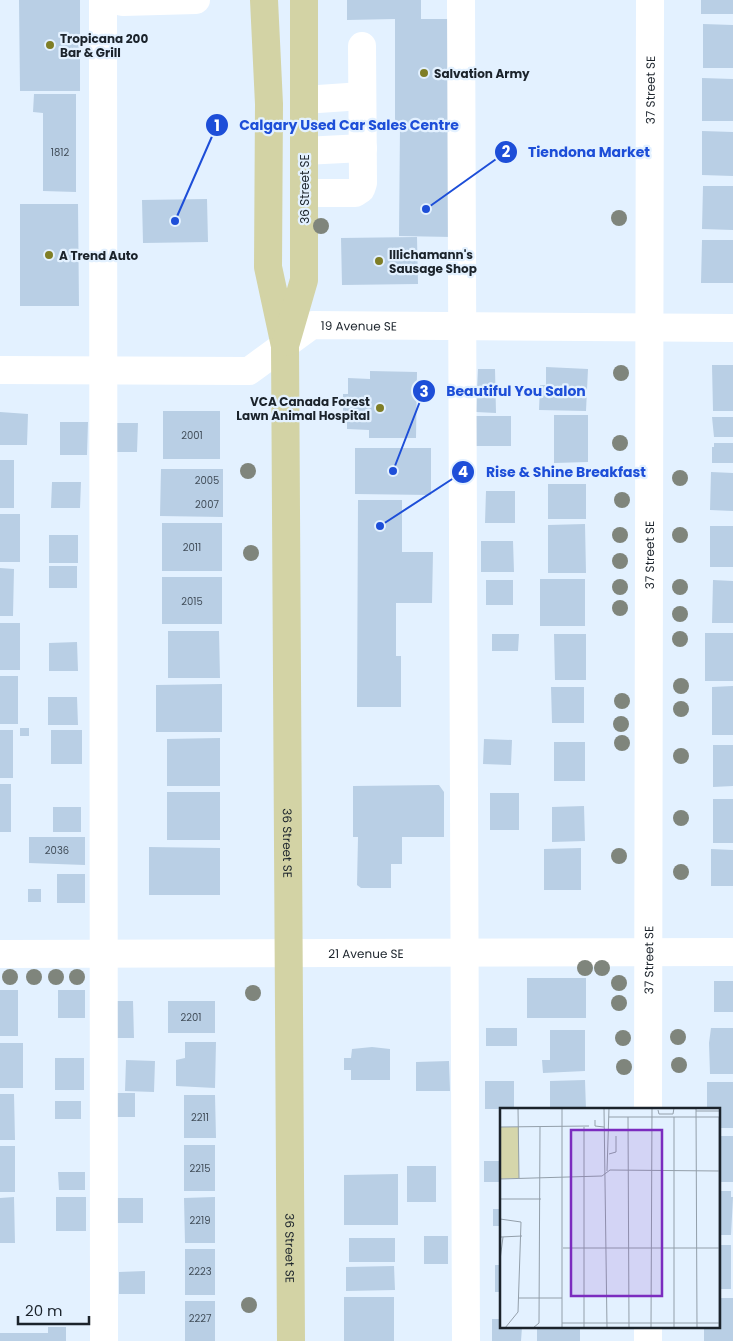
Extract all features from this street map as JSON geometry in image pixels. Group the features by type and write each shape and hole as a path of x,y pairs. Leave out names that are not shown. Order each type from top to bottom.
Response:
{"main road":[{"name":"36 Street SE","path":"264,0 269,104 268,267 285,346 291,1341"},
{"name":"36 Street SE","path":"285,346 304,280 304,0"}],"street":[{"path":"104,1341 104,370 113,1 196,0"},
{"path":"461,0 466,1341"},
{"name":"37 Street SE","path":"648,1108 650,0"},
{"path":"304,193 355,193 363,183 362,46"},
{"path":"304,100 362,96"},
{"path":"304,151 363,148"},
{"name":"19 Avenue SE","path":"0,370 249,371 312,325 733,328"},
{"name":"21 Avenue SE","path":"0,954 733,952"},
{"path":"648,1328 648,1341"}],"building":[{"name":"Tropicana 200 Bar & Grill","path":"19,0 80,0 80,91 20,91"},
{"path":"347,0 421,0 421,19 453,19 452,237 399,236 400,126 395,126 395,19 347,20"},
{"path":"701,0 733,0 733,14 701,14"},
{"path":"703,24 733,25 733,68 703,68"},
{"path":"702,78 733,79 733,121 702,121"},
{"path":"34,94 76,94 76,192 43,191 43,113 33,112"},
{"path":"702,131 733,132 733,176 702,175"},
{"path":"703,186 733,186 733,230 702,229"},
{"path":"207,199 208,242 143,243 142,200"},
{"name":"A Trend Auto","path":"20,204 78,204 79,306 20,306"},
{"name":"Illichamann's Sausage Shop","path":"417,237 418,284 342,285 341,238"},
{"path":"702,240 733,240 733,283 701,283"},
{"path":"712,365 733,365 733,411 713,411"},
{"path":"546,367 588,369 586,411 539,410 540,385 546,385"},
{"path":"478,369 495,369 496,413 476,412"},
{"name":"VCA Canada Forest Lawn Animal Hospital","path":"370,371 417,372 416,438 369,438 369,430 347,429 347,421 343,421 343,394 348,394 348,378 370,379"},
{"path":"163,411 220,411 220,459 163,459"},
{"path":"0,412 28,414 27,445 0,445"},
{"path":"554,415 588,415 588,462 554,463"},
{"path":"476,416 511,416 511,446 476,446"},
{"path":"712,417 733,417 733,437 714,437"},
{"path":"60,422 88,422 87,455 60,455"},
{"path":"112,423 138,423 137,452 112,452"},
{"path":"714,443 733,443 733,463 712,463 712,447 714,447"},
{"path":"355,448 431,448 431,495 355,494"},
{"path":"0,460 14,460 14,508 0,508"},
{"path":"161,469 223,469 223,517 160,516"},
{"path":"711,472 733,473 733,511 710,510"},
{"path":"52,482 81,482 80,508 51,508"},
{"path":"548,484 586,484 586,519 548,519"},
{"path":"486,491 515,491 515,523 485,523"},
{"path":"358,500 402,500 402,552 433,552 432,603 396,603 396,656 401,656 401,707 357,707"},
{"path":"0,514 20,514 20,562 0,562"},
{"path":"162,523 222,523 222,571 162,571"},
{"path":"585,524 586,573 548,573 548,525"},
{"path":"710,526 733,526 733,567 710,567"},
{"path":"49,535 78,535 78,563 49,563"},
{"path":"481,541 513,541 514,572 481,572"},
{"path":"49,566 77,566 77,588 49,588"},
{"path":"0,568 14,569 13,616 0,616"},
{"path":"162,577 222,577 222,624 162,624"},
{"path":"540,579 585,579 585,626 540,626"},
{"path":"486,580 513,580 513,605 486,605"},
{"path":"713,580 733,581 733,623 712,623"},
{"path":"0,623 20,623 20,670 0,670"},
{"path":"168,631 219,631 220,678 168,678"},
{"path":"705,633 733,633 733,681 705,681"},
{"path":"492,634 519,634 518,651 492,651"},
{"path":"554,634 586,634 586,680 555,680"},
{"path":"77,642 78,671 49,671 49,643"},
{"path":"0,676 18,676 18,724 0,724"},
{"path":"222,684 222,732 156,732 156,685"},
{"path":"733,686 733,735 712,735 712,687"},
{"path":"551,687 584,687 584,723 552,723"},
{"path":"48,697 77,697 78,725 48,725"},
{"path":"20,728 29,728 29,736 20,736"},
{"path":"0,730 13,730 13,778 0,778"},
{"path":"51,730 82,730 82,764 51,764"},
{"path":"220,738 220,786 167,786 167,739"},
{"path":"484,739 512,740 511,765 483,764"},
{"path":"554,742 585,742 585,781 554,781"},
{"path":"713,745 733,745 733,786 713,787"},
{"path":"0,784 11,784 11,832 0,832"},
{"path":"439,785 444,792 444,837 402,837 402,864 391,864 391,888 361,888 357,885 358,837 353,837 353,786"},
{"path":"167,792 220,792 220,840 167,840"},
{"path":"490,793 519,793 519,830 490,830"},
{"path":"713,799 733,799 733,843 713,843"},
{"path":"584,806 585,841 552,842 552,807"},
{"path":"53,807 81,807 81,832 53,832"},
{"path":"29,837 85,837 85,865 29,863"},
{"path":"149,847 220,848 220,895 149,895"},
{"path":"581,848 581,890 544,890 544,849"},
{"path":"711,849 733,850 733,886 711,886"},
{"path":"57,874 85,874 85,903 57,903"},
{"path":"28,889 41,889 41,902 28,902"},
{"path":"527,978 586,978 586,1018 527,1018"},
{"path":"714,981 733,981 733,1012 714,1012"},
{"path":"0,990 18,990 18,1036 0,1036"},
{"path":"58,990 85,990 85,1018 58,1018"},
{"path":"115,1001 133,1001 134,1038 116,1038"},
{"path":"168,1001 215,1001 215,1033 168,1033"},
{"path":"486,1028 517,1028 517,1046 486,1046"},
{"path":"711,1028 733,1028 733,1074 710,1074 709,1043"},
{"path":"550,1030 585,1030 585,1071 543,1073 542,1060 550,1060"},
{"path":"185,1042 216,1042 215,1088 176,1086 176,1060 185,1058"},
{"path":"0,1043 23,1043 23,1088 0,1088"},
{"path":"372,1047 390,1049 390,1080 351,1080 351,1070 344,1070 344,1058 351,1058 352,1049"},
{"path":"55,1058 84,1058 84,1090 55,1090"},
{"path":"126,1060 155,1061 154,1092 125,1091"},
{"path":"449,1061 450,1091 416,1091 416,1062"},
{"path":"585,1080 586,1108 550,1108 550,1081"},
{"path":"485,1081 514,1081 514,1108 485,1109"},
{"path":"707,1082 733,1082 733,1128 720,1128 720,1108 707,1108"},
{"path":"111,1093 135,1093 135,1117 111,1117"},
{"path":"0,1094 14,1094 15,1140 0,1140"},
{"path":"184,1095 215,1095 216,1138 184,1138"},
{"path":"55,1101 81,1101 81,1119 55,1119"},
{"path":"720,1136 733,1136 733,1182 720,1182"},
{"path":"184,1145 215,1145 215,1191 184,1191"},
{"path":"0,1146 15,1146 15,1192 0,1192"},
{"path":"484,1161 500,1161 500,1182 484,1182"},
{"path":"407,1166 436,1166 436,1202 407,1202"},
{"path":"58,1172 85,1172 85,1190 59,1190"},
{"path":"398,1174 398,1225 344,1225 344,1175"},
{"path":"720,1191 731,1191 731,1197 733,1197 731,1235 720,1235"},
{"path":"14,1197 15,1243 0,1243 0,1198"},
{"path":"56,1197 86,1197 86,1231 56,1231"},
{"path":"215,1197 215,1243 185,1243 184,1198"},
{"path":"116,1198 143,1198 143,1223 116,1223"},
{"path":"493,1209 500,1209 500,1226 493,1226"},
{"path":"424,1236 448,1236 448,1264 424,1264"},
{"path":"349,1238 395,1238 395,1262 349,1262"},
{"path":"720,1245 731,1245 731,1289 720,1289"},
{"path":"185,1249 215,1249 215,1295 185,1295"},
{"path":"495,1265 500,1265 500,1292 495,1292"},
{"path":"394,1266 395,1290 346,1291 346,1267"},
{"path":"145,1271 145,1294 119,1294 119,1272"},
{"path":"344,1297 394,1297 394,1341 344,1341"},
{"path":"720,1298 733,1298 733,1341 704,1341 704,1328 720,1328"},
{"path":"185,1301 215,1301 215,1341 185,1341"},
{"path":"492,1319 500,1319 500,1328 522,1328 521,1341 492,1341"},
{"path":"48,1327 66,1327 66,1341 0,1341 0,1333 48,1333"},
{"path":"537,1328 580,1328 580,1341 537,1341"}],"place":[{"name":"Tropicana 200 Bar & Grill","path":"50,45"},
{"name":"Salvation Army","path":"424,73"},
{"name":"Tiendona Market","path":"426,209"},
{"name":"Calgary Used Car Sales Centre","path":"175,221"},
{"name":"A Trend Auto","path":"49,255"},
{"name":"Illichamann's Sausage Shop","path":"379,261"},
{"name":"VCA Canada Forest Lawn Animal Hospital","path":"380,408"},
{"name":"Beautiful You Salon","path":"393,471"},
{"name":"Rise & Shine Breakfast","path":"380,526"}]}
